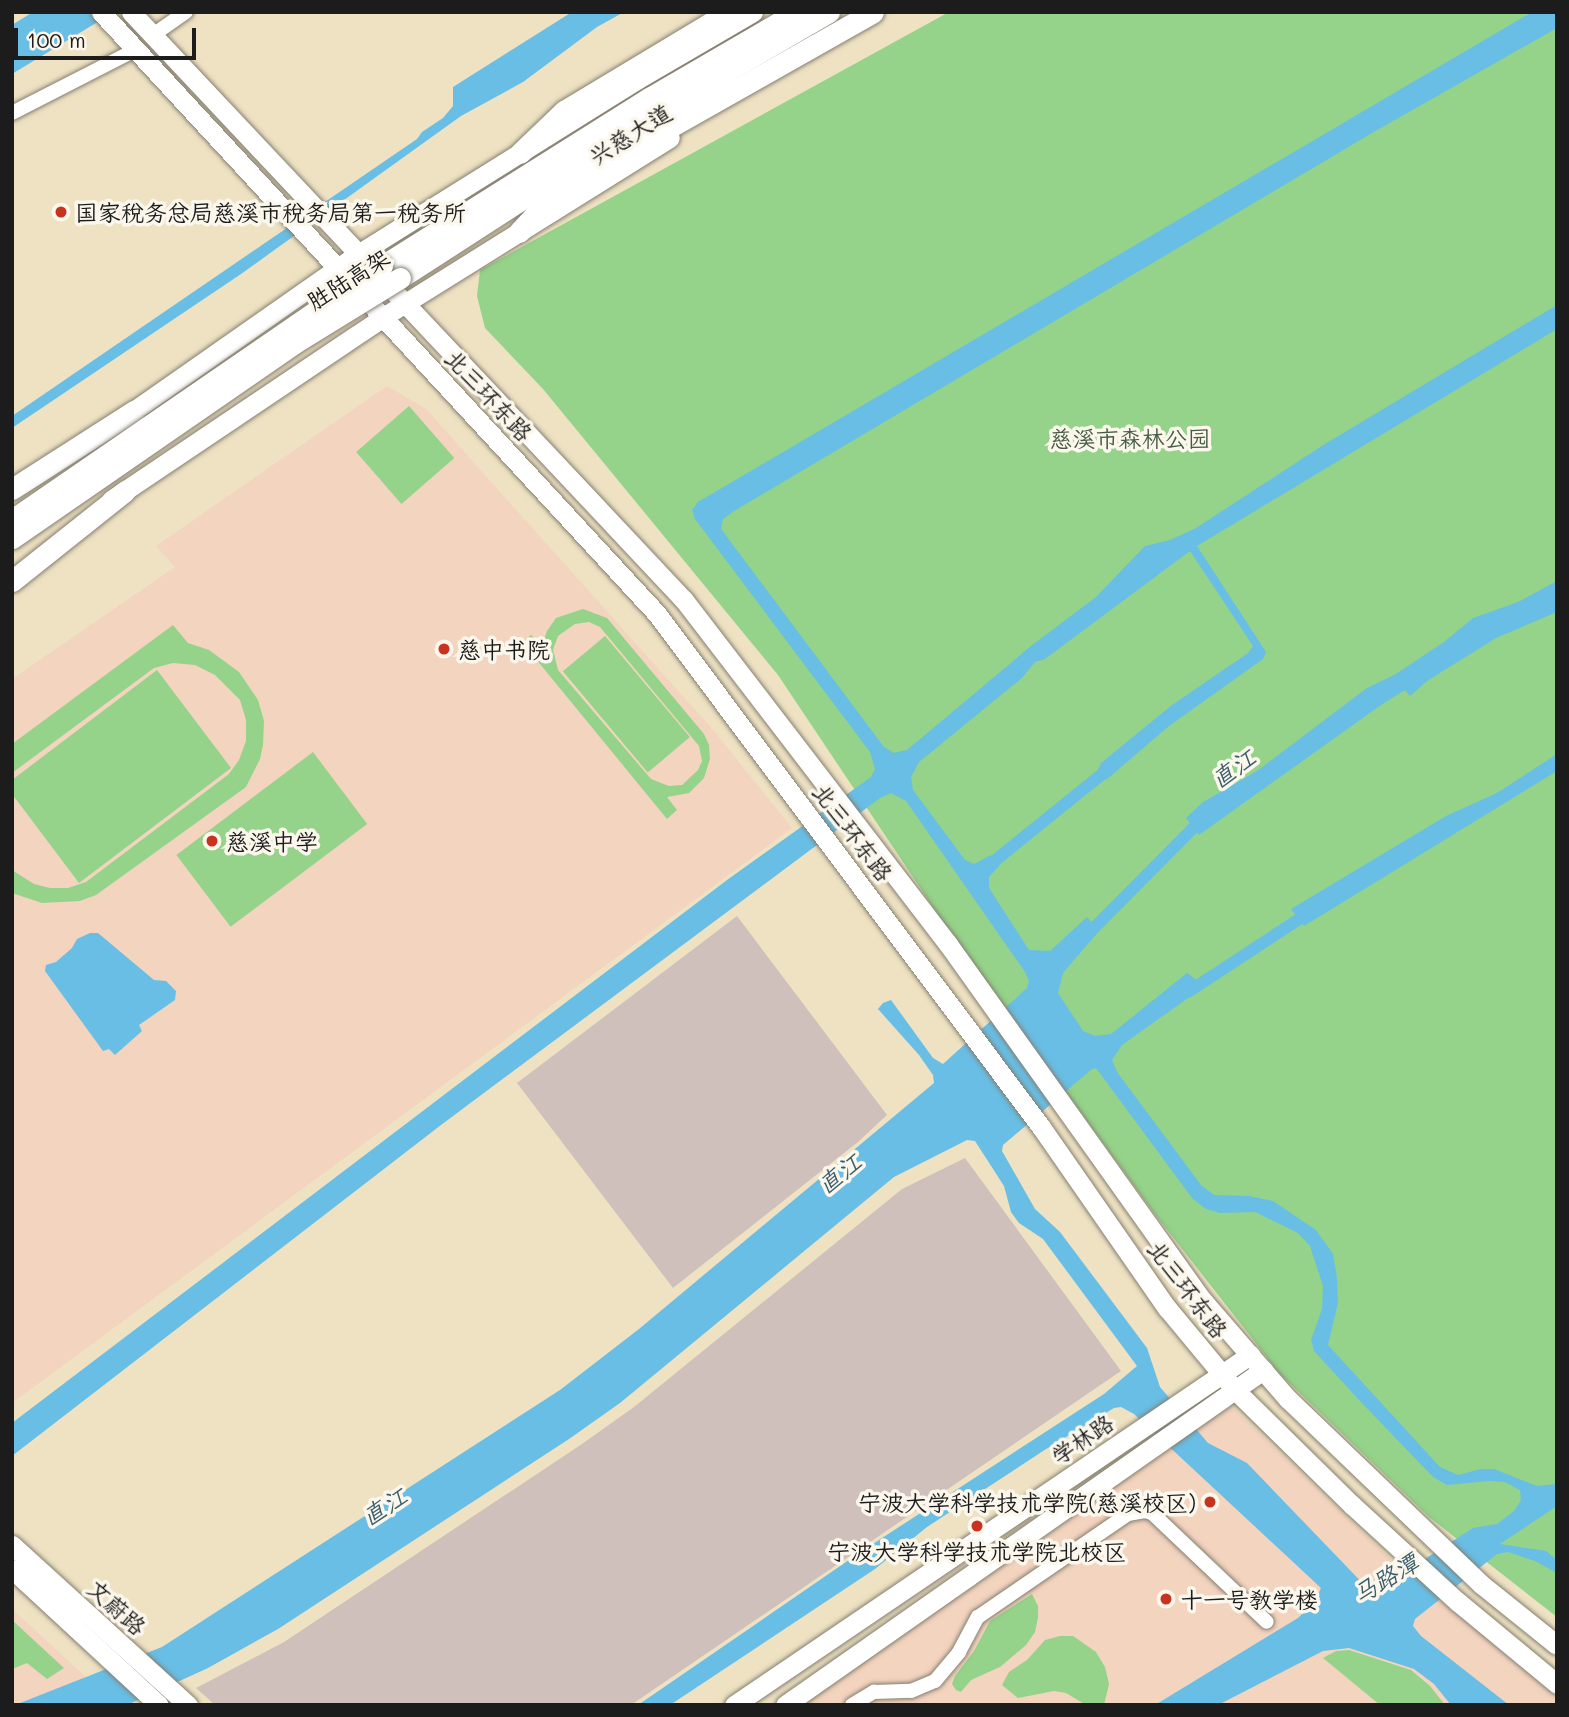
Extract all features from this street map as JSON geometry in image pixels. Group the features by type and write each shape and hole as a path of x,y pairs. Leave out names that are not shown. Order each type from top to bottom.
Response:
{"highway":[{"path":"520,153 564,111 729,12"},
{"name":"胜陆高架","path":"12,520 382,266 649,98 797,12"},
{"name":"胜陆高架","path":"12,538 296,342 657,112 828,12"},
{"path":"519,233 557,191 873,12"},
{"path":"20,484 134,411"},
{"path":"12,581 22,568 125,491"}],"main road":[{"name":"北三环东路","path":"100,12 657,614 1041,1127 1167,1308 1236,1391 1458,1602 1557,1684"},
{"name":"北三环东路","path":"131,12 684,600 992,1006 1203,1301 1263,1370 1325,1437 1481,1584 1557,1645"},
{"name":"兴慈大道","path":"12,496 358,254 753,12"},
{"name":"兴慈大道","path":"125,491 383,317 803,54 885,12"},
{"name":"学林路","path":"734,1705 1250,1355"},
{"name":"学林路","path":"785,1705 1263,1370"},
{"name":"文蔚路","path":"12,1545 115,1651 153,1699"},
{"name":"文蔚路","path":"12,1569 115,1651 165,1684 188,1705"}],"street":[{"path":"153,35 186,12"},
{"path":"12,113 135,50"},
{"path":"852,1705 874,1692 911,1691 935,1681 959,1652 978,1617 1128,1514 1144,1511 1152,1513 1267,1622"}],"shaded area":[{"path":"387,386 426,409 714,731 792,828 12,1403 12,679 175,567 156,546"},
{"path":"737,916 887,1115 858,1142 673,1288 517,1083"},
{"path":"965,1158 1121,1371 631,1705 215,1705 196,1688 284,1642 582,1444 634,1407 902,1189"},
{"name":"宁波大学科学技术学院(慈溪校区)","path":"1230,1405 1397,1565 1557,1695 1557,1705 798,1705"},
{"path":"12,1609 61,1654 116,1705 12,1705"}],"green space":[{"name":"慈溪市森林公园","path":"949,12 1557,12 1557,1617 1429,1517 1280,1374 1154,1213 951,934 778,675 543,389 485,328 477,296 480,270"},
{"path":"409,406 454,458 401,504 356,452"},
{"path":"583,609 607,618 704,734 709,745 710,759 704,778 689,793 667,797 677,810 667,819 522,642 531,635 542,646 547,631 556,618","holes":["589,622 600,627 699,746 702,761 698,770 682,785 669,786 651,779 558,670 553,650 558,636 575,624"]},
{"path":"173,625 188,643 209,650 239,672 258,700 264,721 263,745 260,759 246,787 96,895 80,901 42,903 12,893 12,870 34,884 50,888 68,888 86,882 229,774 239,760 246,741 246,720 240,700 215,675 195,665 173,663 154,668 12,773 12,744"},
{"path":"605,636 690,737 648,772 563,671"},
{"path":"157,670 231,768 79,883 12,794 12,780"},
{"path":"313,752 367,824 231,927 176,855"},
{"path":"1032,1594 1038,1606 1038,1618 1035,1632 1026,1645 1000,1667 971,1680 961,1692 956,1690 952,1684 955,1676 974,1651 990,1621"},
{"path":"12,1620 64,1668 47,1679 27,1663 12,1669"},
{"path":"1073,1636 1096,1652 1105,1667 1109,1684 1104,1705 1086,1705 1066,1693 1054,1691 1018,1698 1002,1685 1009,1672 1027,1660 1045,1640"},
{"path":"1349,1650 1411,1670 1430,1686 1445,1705 1380,1705 1323,1658 1336,1651"}],"water":[{"path":"33,12 114,12 12,74 12,25"},
{"path":"572,12 624,12 597,27 523,82 461,116 241,274 12,428 12,416 417,139 453,106 453,87"},
{"path":"1532,12 1557,12 1557,28 1372,133 734,511 723,519 721,529 884,747 894,753 907,750 1031,646 1096,597 1145,546 1170,540 1196,528 1325,444 1557,305 1557,329 1197,546 1266,652 1263,659 1169,726 1106,780 1098,770 1101,763 1172,705 1248,653 1253,646 1190,551 1045,659 1035,662 1022,678 919,762 911,777 913,790 965,860 974,864 991,855 999,866 989,877 989,888 1029,950 1050,951 1087,917 1099,931 1063,973 1058,993 1083,1031 1095,1036 1111,1034 1187,973 1205,986 1122,1045 1112,1060 1117,1072 1201,1185 1214,1195 1249,1196 1273,1201 1316,1230 1333,1254 1337,1278 1338,1303 1328,1345 1440,1467 1458,1475 1481,1469 1494,1469 1537,1486 1557,1484 1557,1506 1500,1544 1546,1551 1557,1560 1557,1573 1535,1561 1508,1552 1497,1554 1415,1619 1413,1626 1421,1636 1509,1705 1451,1705 1434,1684 1414,1669 1349,1648 1323,1651 1218,1705 1155,1705 1298,1618 1315,1602 1321,1588 1134,1414 1121,1407 1114,1408 1043,1451 927,1527 875,1569 670,1705 638,1705 862,1551 1104,1394 1137,1366 1043,1239 1019,1223 1011,1212 1004,1186 975,1141 967,1140 894,1177 620,1403 278,1629 208,1668 127,1705 15,1705 162,1647 560,1390 639,1329 934,1083 933,1075 919,1055 878,1009 883,1003 891,1000 933,1058 943,1064 1027,988 1029,981 1025,972 906,801 891,793 880,798 441,1125 12,1456 12,1423 727,880 871,777 875,769 870,752 695,519 692,510 698,502","holes":["1096,1068 1192,1198 1206,1209 1220,1213 1255,1212 1298,1233 1310,1246 1323,1286 1322,1309 1311,1340 1314,1351 1433,1477 1447,1485 1505,1482 1520,1490 1521,1500 1514,1511 1497,1524 1473,1528 1372,1593 1247,1463 1208,1443 1160,1387 1147,1348 1060,1232 1035,1209 1002,1151 1003,1145"]},
{"path":"1557,581 1557,612 1496,638 1427,681 1410,696 1405,690 1199,835 1186,818 1203,802 1257,771 1367,688 1396,674 1444,642 1473,618 1518,602"},
{"path":"1557,754 1557,771 1304,926 1291,909 1446,816 1497,793"},
{"path":"90,933 98,933 154,980 166,981 176,991 175,1000 139,1025 142,1031 115,1055 109,1049 103,1051 45,971 46,965 56,962 72,948 77,939"}],"waterway":[{"path":"982,871 1112,766"},
{"name":"直江","path":"1084,938 1204,817"},
{"path":"1188,992 1313,910"}],"place":[{"name":"国家税务总局慈溪市税务局第一税务所","path":"61,212"},
{"name":"慈中书院","path":"444,649"},
{"name":"慈溪中学","path":"212,841"},
{"name":"宁波大学科学技术学院(慈溪校区)","path":"1210,1502"},
{"name":"宁波大学科学技术学院北校区","path":"977,1526"},
{"name":"十一号教学楼","path":"1166,1599"}],"water label":[{"name":"马路潭","path":"1385,1578"}]}
